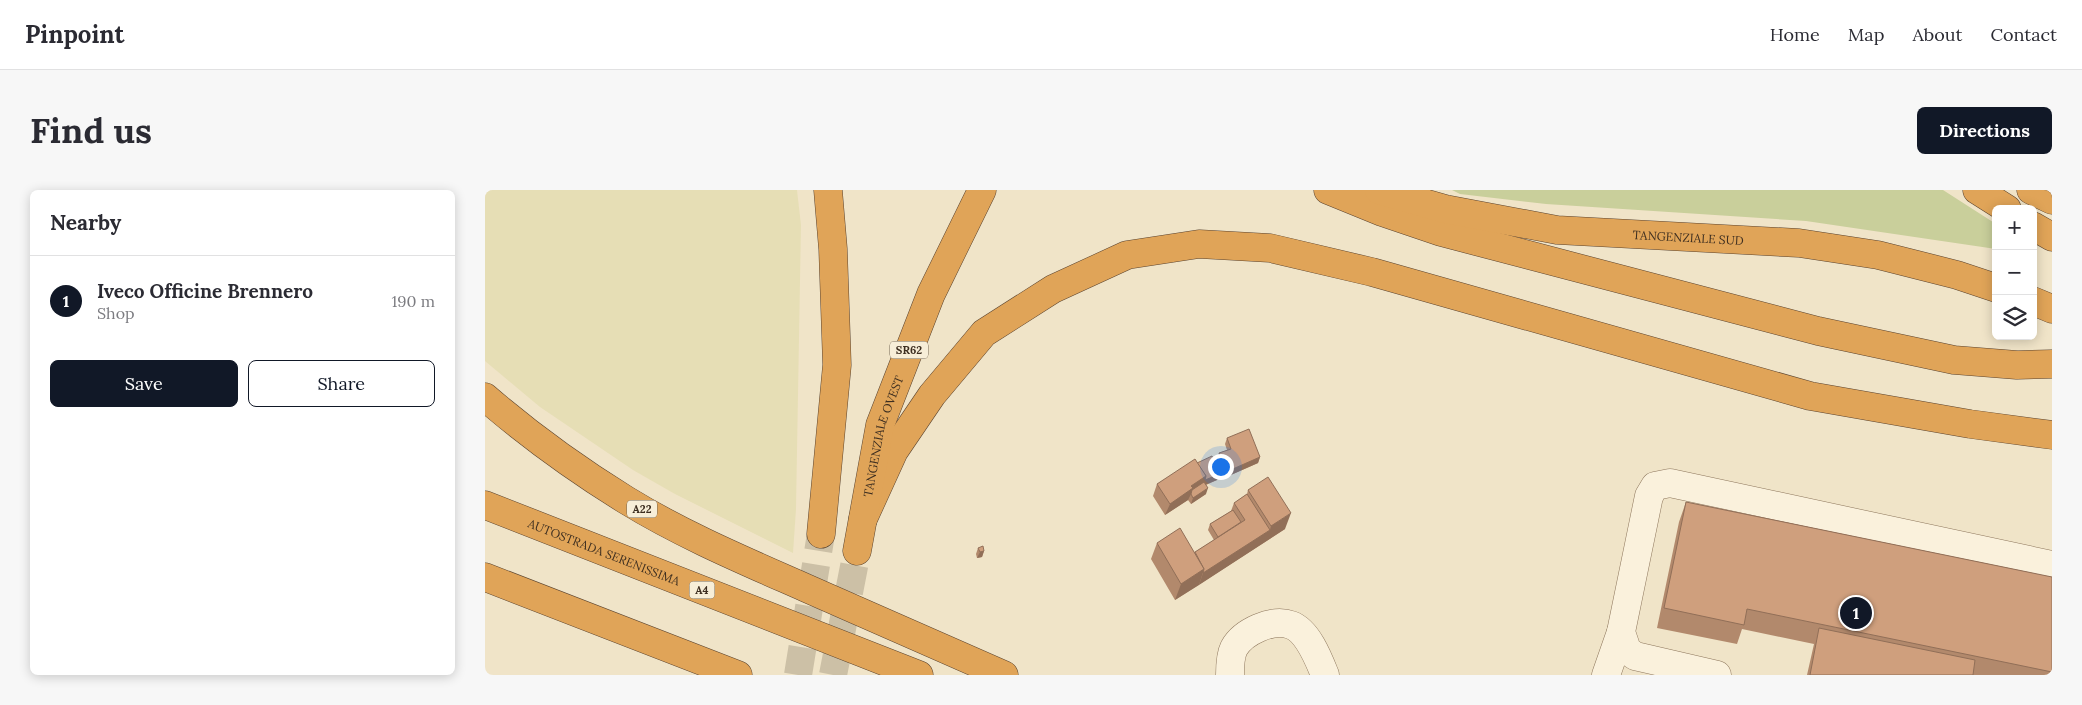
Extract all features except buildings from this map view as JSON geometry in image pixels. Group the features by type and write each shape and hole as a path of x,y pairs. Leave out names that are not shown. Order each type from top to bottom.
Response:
{"highway":[{"path":"821,534 837,365 833,249 828,190"},
{"name":"TANGENZIALE OVEST","path":"857,552 880,425 931,294 981,190"},
{"path":"1328,190 1441,232 1819,331 1954,360 2017,365 2052,364"},
{"name":"TANGENZIALE SUD","path":"1379,190 1445,209 1557,230 1799,243 1878,255 1992,287"},
{"path":"1977,190 2001,205"},
{"path":"2031,190 2052,200"},
{"path":"2037,228 2052,237"},
{"path":"863,519 894,451 932,395 984,333 1053,289 1127,255 1199,244 1270,248 1372,272 1810,396 1970,424 2052,434"},
{"path":"2037,303 2052,309"},
{"name":"A22","path":"485,397 518,425 566,461 627,500 680,530 776,575 1004,675"},
{"name":"AUTOSTRADA SERENISSIMA","path":"485,506 919,675"},
{"path":"489,579 738,675"}],"street":[{"path":"1606,675 1621,632 1649,496 1655,486 1670,482 2052,565"},
{"path":"1230,675 1233,650 1241,639 1263,626 1278,624 1291,625 1300,631 1311,645 1325,675"},
{"path":"1621,632 1627,650 1635,656 1717,675"}],"shaded area":[{"path":"485,190 797,190 801,225 796,509 793,553 675,494 633,470 540,407 485,361"}],"green space":[{"path":"1452,190 1943,190 1992,221 1992,248 1806,221 1546,204 1460,194"}],"tunnel":[{"path":"798,675 821,534"},
{"path":"833,675 857,551"}],"place":[{"name":"Iveco Officine Brennero","path":"1856,613"}]}
